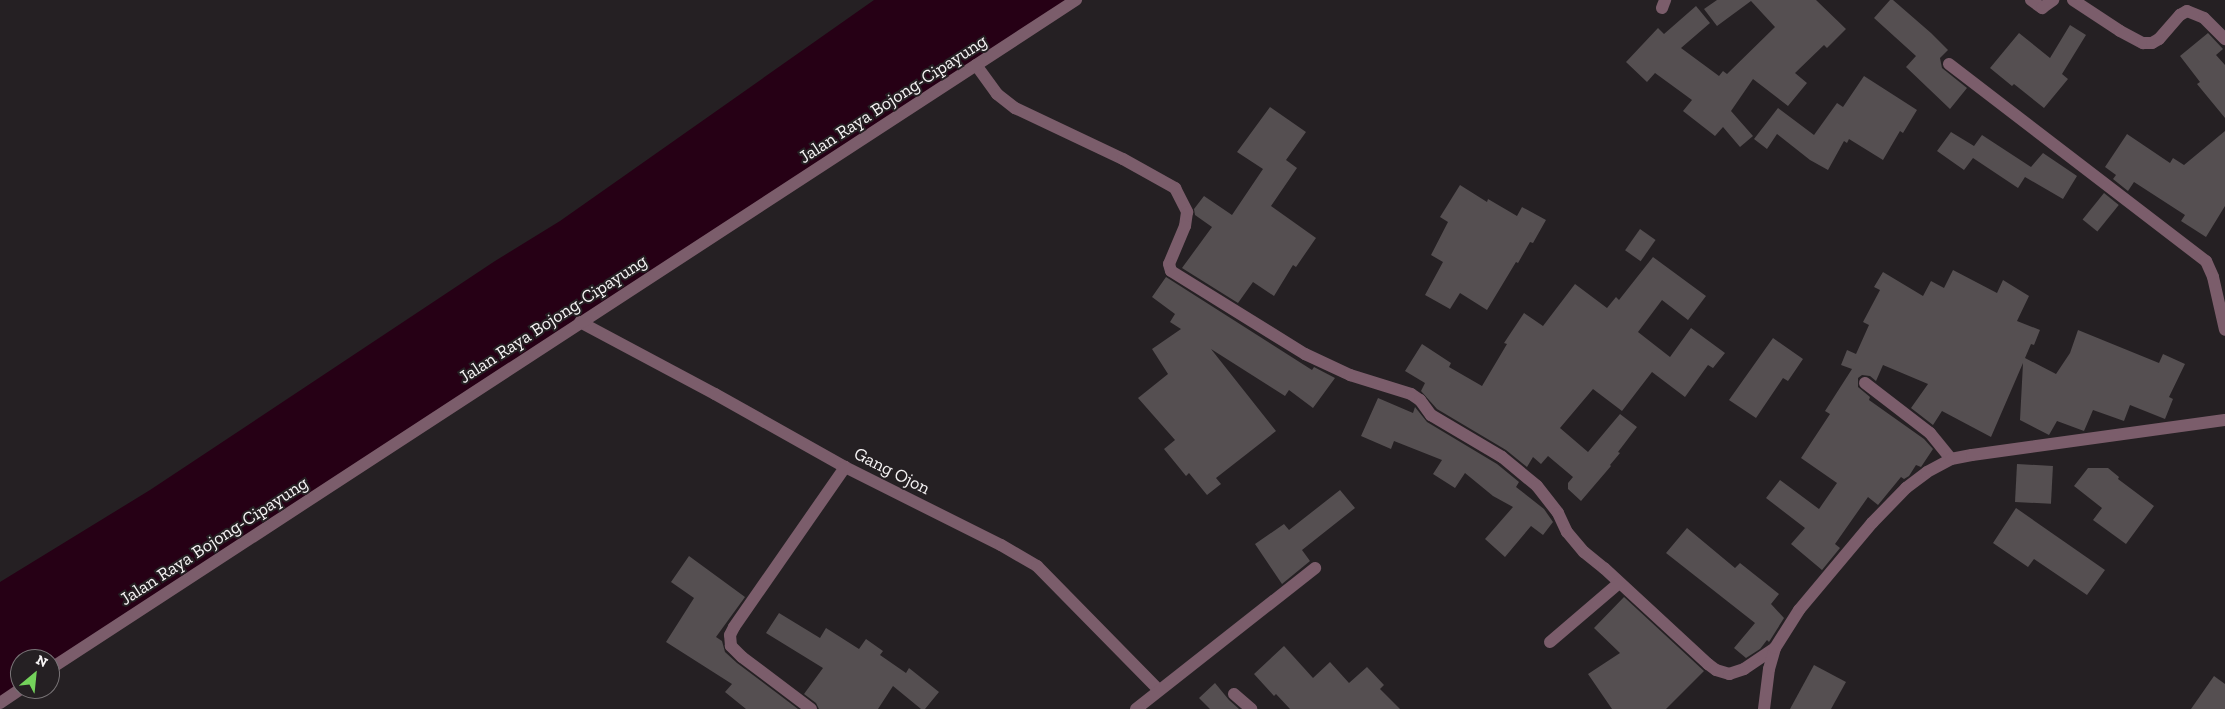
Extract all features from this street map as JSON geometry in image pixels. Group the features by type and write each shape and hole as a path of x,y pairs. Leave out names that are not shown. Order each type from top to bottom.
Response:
{"street":[{"name":"Jalan Raya Bojong-Cipayung","path":"60,662 1076,0"},
{"path":"2031,0 2042,8 2053,0"},
{"path":"2073,0 2120,31 2143,43 2152,43 2159,39 2180,15 2187,11 2204,18 2225,39"},
{"path":"1949,64 2206,261 2213,277 2225,330"},
{"path":"976,65 997,94 1015,108 1123,159 1175,188 1187,212 1185,226 1169,264 1171,271 1305,354 1350,375 1398,389 1420,400 1431,415 1487,447 1532,482 1549,500 1567,532 1584,552 1716,670 1729,674 1739,671 1775,648"},
{"name":"Gang Ojon","path":"580,322 715,394 845,467 1001,545 1037,566 1159,690"},
{"path":"1865,383 1930,433 1951,459"},
{"path":"1764,709 1769,669 1775,648 1799,610 1872,523 1906,488 1927,472 1951,459 2037,445 2225,420"},
{"path":"811,709 742,657 731,646 730,636 734,627 845,467"},
{"path":"1141,707 1159,690 1315,568"},
{"path":"1550,642 1619,582"},
{"path":"1234,694 1251,709"}],"shaded area":[{"path":"874,0 1076,0 60,662 60,649 10,649 10,696 0,703 0,582 150,490 495,261 560,221"}],"building":[{"path":"1717,0 1816,0 1846,29 1827,48 1824,45 1795,73 1807,83 1788,106 1753,79 1731,111 1753,136 1740,147 1723,127 1715,136 1683,111 1692,100 1655,73 1647,82 1626,62 1658,28 1664,34 1696,6 1710,23 1681,48 1719,76 1723,71 1727,74 1775,27 1751,1 1717,26 1704,9"},
{"path":"1890,0 1893,0 1948,50 1940,58 1942,68 1967,88 1950,109 1906,67 1916,56 1874,18"},
{"path":"2070,25 2086,35 2062,74 2068,79 2044,108 1990,68 2019,33 2050,58"},
{"path":"2208,33 2223,49 2216,55 2225,65 2225,118 2197,84 2200,82 2180,56"},
{"path":"1864,76 1917,110 1903,133 1900,131 1883,160 1849,139 1847,143 1844,141 1828,170 1810,160 1777,134 1767,149 1754,139 1778,108 1814,135 1837,103 1843,107"},
{"path":"1270,107 1306,132 1286,160 1297,168 1271,206 1316,238 1296,267 1293,265 1274,296 1253,282 1238,303 1182,268 1212,227 1195,215 1194,209 1204,196 1232,215 1263,169 1237,152"},
{"path":"2225,131 2225,206 2206,237 2181,221 2185,215 2134,182 2128,191 2113,179 2116,175 2105,167 2127,134 2170,163 2173,158 2184,165"},
{"path":"1951,132 1974,146 1982,135 2031,167 2043,153 2077,176 2063,199 2025,177 2018,188 1973,158 1964,170 1937,151"},
{"path":"1460,185 1487,202 1488,199 1517,216 1522,207 1546,220 1533,243 1530,242 1518,263 1516,262 1487,310 1460,293 1450,309 1425,295 1443,262 1431,255 1448,222 1440,217"},
{"path":"2104,193 2119,205 2097,231 2083,219"},
{"path":"1640,229 1656,240 1641,261 1625,250"},
{"path":"1653,257 1706,296 1688,320 1662,300 1638,332 1670,357 1691,328 1725,353 1713,368 1708,365 1685,397 1652,372 1622,411 1593,389 1560,428 1588,452 1620,414 1637,427 1618,452 1620,453 1611,466 1581,501 1568,489 1568,483 1573,477 1548,456 1541,464 1533,457 1527,467 1506,450 1437,409 1421,391 1425,383 1405,371 1422,344 1451,363 1449,367 1482,386 1507,344 1504,343 1524,313 1543,326 1575,284 1607,308 1616,297 1619,300"},
{"path":"1953,270 1997,293 2003,280 2029,296 2017,321 2040,330 2034,345 2031,344 2025,358 2056,374 2070,353 2078,330 2159,363 2163,354 2185,364 2169,397 2173,399 2165,419 2130,405 2124,421 2093,410 2084,431 2057,421 2049,435 2020,420 2023,363 1991,437 1942,411 1933,425 1911,408 1928,384 1883,365 1876,381 1870,376 1862,375 1858,378 1858,387 1870,397 1869,400 1924,439 1933,449 1921,467 1916,465 1909,476 1904,479 1901,477 1878,505 1868,497 1835,544 1840,548 1822,570 1791,544 1805,528 1766,498 1780,480 1819,509 1837,483 1801,458 1830,414 1825,411 1852,369 1841,365 1847,350 1856,354 1869,325 1863,322 1880,290 1874,287 1883,272 1923,296 1931,281 1944,288"},
{"path":"1166,277 1312,370 1314,367 1335,378 1313,408 1289,390 1285,396 1211,349 1276,431 1216,478 1221,484 1207,495 1189,473 1186,476 1164,449 1175,440 1138,398 1168,374 1152,349 1181,329 1170,322 1175,314 1152,297"},
{"path":"1773,338 1803,359 1788,381 1783,378 1756,418 1729,400"},
{"path":"1378,398 1413,413 1415,407 1427,422 1497,464 1519,482 1516,487 1544,509 1553,522 1543,535 1531,526 1505,557 1485,539 1513,507 1493,496 1465,473 1455,488 1433,474 1442,460 1394,441 1391,449 1361,436"},
{"path":"2017,464 2053,466 2051,504 2015,502"},
{"path":"2088,468 2108,468 2119,477 2118,479 2154,506 2126,544 2093,520 2102,508 2074,486"},
{"path":"1340,490 1355,508 1302,550 1310,561 1282,584 1255,544 1284,524 1289,530"},
{"path":"2016,508 2105,570 2087,595 2034,559 2028,567 1993,543"},
{"path":"1687,528 1735,568 1740,563 1779,594 1771,604 1784,618 1769,642 1767,640 1760,649 1746,658 1734,648 1755,623 1666,553"},
{"path":"689,556 745,597 716,637 722,641 725,652 798,709 746,709 725,692 732,684 666,642 694,598 671,582"},
{"path":"1624,597 1704,671 1666,709 1612,709 1588,674 1620,653 1594,628"},
{"path":"779,613 820,638 826,628 859,649 866,639 883,651 880,655 906,673 909,668 939,692 925,709 921,709 893,686 878,709 819,709 816,703 804,694 823,668 766,633"},
{"path":"1284,646 1313,678 1330,662 1349,683 1367,667 1384,685 1380,689 1400,709 1290,709 1276,694 1274,696 1254,674"},
{"path":"1814,665 1846,682 1831,709 1790,709"},
{"path":"2214,676 2225,684 2225,709 2191,709"},
{"path":"1215,683 1239,709 1210,709 1199,698"}]}
